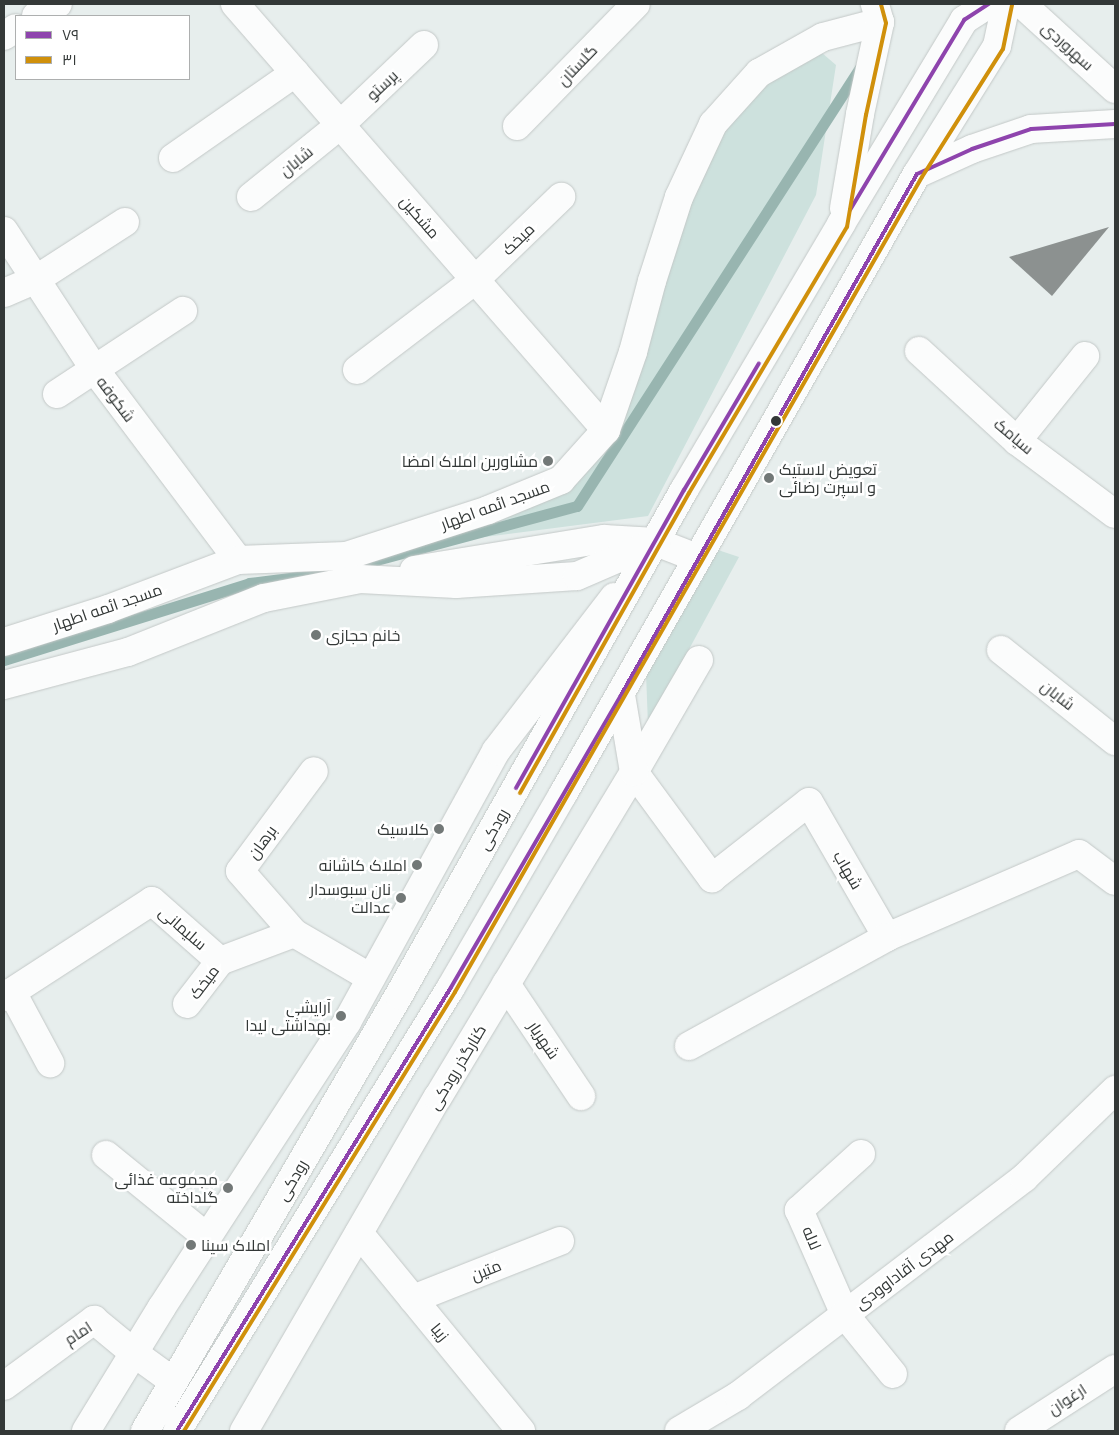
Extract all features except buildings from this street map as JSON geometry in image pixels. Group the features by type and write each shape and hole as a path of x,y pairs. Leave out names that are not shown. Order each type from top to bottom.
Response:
{"street":[{"path":"38,15 58,4"},
{"name":"مشکین","path":"235,4 606,430"},
{"name":"گلستان","path":"517,126 636,4"},
{"name":"رودکی","path":"145,1431 399,995 656,542 841,224 964,20 989,4"},
{"name":"رودکی","path":"177,1431 450,989 917,174 997,46 1006,4"},
{"name":"سهروردی","path":"1022,4 1115,89"},
{"path":"841,224 878,13"},
{"name":"مسجد ائمه اطهار","path":"4,685 128,652 264,598 353,568 561,480 606,430 633,352 652,281 680,197 713,124 759,72 823,37 878,13"},
{"path":"4,36 15,29"},
{"name":"پرستو","path":"340,124 424,46"},
{"path":"173,158 295,73"},
{"name":"شایان","path":"251,197 340,124"},
{"path":"917,174 972,150 1031,129 1115,124"},
{"name":"میخک","path":"476,280 561,197"},
{"path":"4,293 36,280 125,222"},
{"name":"شکوفه","path":"4,231 95,370 238,560"},
{"path":"357,370 476,280"},
{"path":"57,394 183,311"},
{"name":"سیامک","path":"918,351 1016,440 1115,514"},
{"path":"1016,440 1085,356"},
{"path":"86,1431 208,1237 347,1022 496,750 656,542 697,558"},
{"name":"مسجد ائمه اطهار","path":"4,642 108,609 238,560 353,568 456,584 577,576 656,542"},
{"name":"شایان","path":"1001,650 1115,741"},
{"name":"کنارگذر رودکی","path":"244,1431 359,1233 699,660"},
{"path":"620,695 634,772"},
{"name":"برهان","path":"294,933 240,871 314,771"},
{"name":"شهاب","path":"634,772 712,878 809,802 887,937"},
{"path":"689,1046 887,937 1079,854 1115,881"},
{"name":"سلیمانی","path":"8,994 152,901 220,961 294,933"},
{"path":"294,933 371,978"},
{"name":"میخک","path":"187,1004 220,961"},
{"name":"شهریار","path":"506,984 581,1096"},
{"path":"8,994 50,1063"},
{"name":"مهدی آقاداوودی","path":"679,1431 738,1396 1024,1178 1115,1090"},
{"name":"لاله","path":"845,1315 799,1210 861,1154"},
{"path":"106,1155 208,1237"},
{"name":"زیبا","path":"359,1233 521,1431"},
{"name":"متین","path":"413,1299 560,1241"},
{"path":"845,1315 893,1374"},
{"name":"امام","path":"4,1386 94,1320 134,1353 174,1382"},
{"name":"ارغوان","path":"1019,1431 1115,1368"}],"shaded area":[{"path":"815,47 836,65 816,195 648,516 399,548 563,485 612,430 701,162 761,77"},
{"path":"712,548 739,557 648,725 646,673"}],"waterway":[{"path":"369,562 577,506 861,66"},
{"path":"4,660 249,583 320,574"}],"transit line":[{"name":"۳۱","path":"520,793 689,493 847,227 866,115 886,23 881,4"},
{"name":"۷۹","path":"850,210 964,20 989,4"},
{"name":"۳۱","path":"184,1431 455,992 922,177 1003,49 1012,5"},
{"name":"۷۹","path":"177,1431 450,989 621,695 917,174 972,149 1031,129 1115,124"},
{"name":"۷۹","path":"516,788 684,490 759,363"}],"place":[{"name":"مشاورین املاک امضا","path":"548,461"},
{"name":"تعویض لاستیک و اسپرت رضائی","path":"769,478"},
{"name":"خانم حجازی","path":"316,635"},
{"name":"کلاسیک","path":"439,829"},
{"name":"املاک کاشانه","path":"417,865"},
{"name":"نان سبوسدار عدالت","path":"401,898"},
{"name":"آرایشی بهداشتی لیدا","path":"341,1016"},
{"name":"مجموعه غذائی گلداخته","path":"228,1188"},
{"name":"املاک سینا","path":"191,1245"}]}
